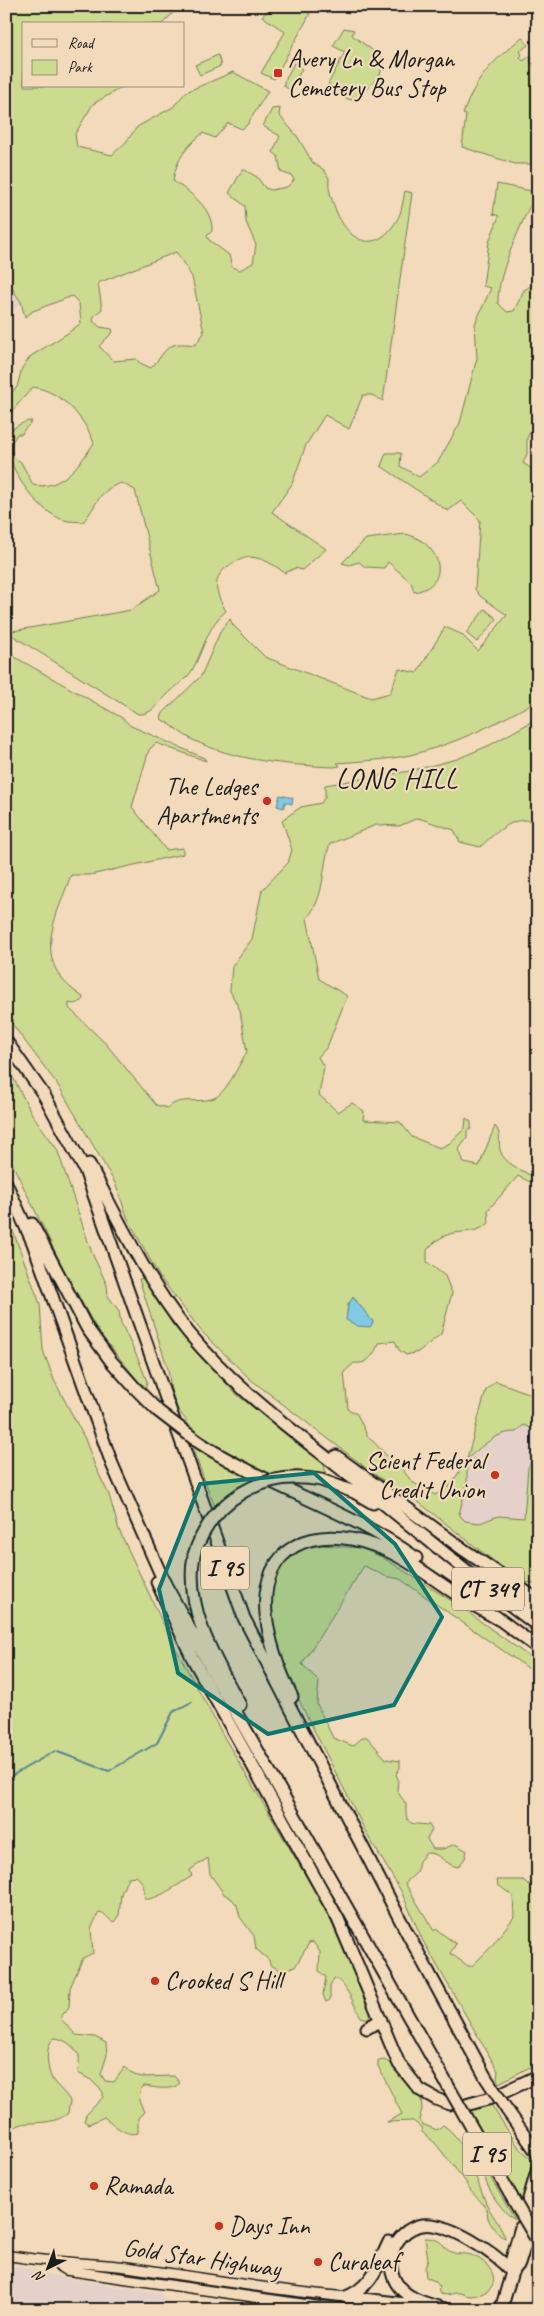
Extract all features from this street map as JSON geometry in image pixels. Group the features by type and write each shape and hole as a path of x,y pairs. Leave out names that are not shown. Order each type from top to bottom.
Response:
{"highway":[{"path":"6,1040 28,1065 66,1120 154,1284 180,1321 210,1357 254,1399 440,1550"},
{"name":"I 95","path":"6,1040 44,1095 84,1170 236,1600 260,1652 486,2078 535,2150"},
{"path":"6,1182 42,1243 65,1290 87,1328 134,1388 158,1411 197,1440 243,1468 350,1517 387,1538 500,1620"},
{"name":"I 95","path":"6,1182 36,1252 112,1464 147,1546 178,1609 448,2086 465,2110 510,2194 532,2240"},
{"path":"210,1357 243,1386 464,1550 538,1600"},
{"path":"112,1464 124,1507 178,1630 214,1698 325,1893 399,2064 414,2085 433,2098 450,2104"},
{"path":"428,2049 380,1955 246,1717 214,1654 194,1605 191,1579 194,1555 202,1536 212,1520 239,1494 259,1484 282,1478 304,1477 342,1486 364,1498 440,1550"},
{"path":"371,1864 340,1792 294,1702 277,1660 266,1615 267,1592 272,1571 286,1551 301,1542 322,1537 358,1540 400,1557 463,1599 500,1620"},
{"name":"CT 349","path":"440,1550 538,1626"},
{"path":"464,1550 538,1614"},
{"name":"CT 349","path":"500,1620 538,1648"},
{"path":"367,2028 381,2020"},
{"path":"504,2092 538,2076"},
{"path":"465,2110 491,2098"},
{"path":"526,2209 538,2168"},
{"path":"532,2220 538,2200"},
{"path":"346,2297 361,2289 370,2281 392,2238 409,2222 423,2218 440,2219 454,2225 469,2240"},
{"path":"450,2309 420,2301 402,2290 392,2272 392,2251 404,2234 423,2225 443,2227 498,2258 512,2272"},
{"path":"502,2306 512,2272 511,2262 521,2227"},
{"path":"512,2272 518,2266 532,2240"},
{"path":"346,2297 450,2309"},
{"path":"326,2308 349,2310"}],"main road":[{"name":"Gold Star Highway","path":"6,2255 52,2262 61,2260 101,2264 250,2286 346,2297"},
{"name":"Gold Star Highway","path":"52,2262 65,2270 326,2308"}],"highlighted area":[{"path":"314,1473 395,1544 442,1617 394,1705 268,1734 178,1673 159,1589 200,1484"}],"shaded area":[{"path":"6,279 21,302 6,320"},
{"path":"538,417 538,444 527,438"},
{"path":"524,1425 533,1429 538,1434 538,1453 528,1467 524,1518 498,1516 480,1523 465,1521 459,1514 467,1484 467,1459 490,1440 506,1431 516,1432"},
{"path":"15,2265 49,2275 160,2293 170,2306 195,2310 6,2310 6,2293"}],"green space":[{"path":"6,6 180,6 164,22 22,22 22,88 121,88 93,104 75,134 77,147 112,155 126,142 137,127 173,107 186,92 233,72 268,91 247,125 242,129 228,123 215,138 203,133 183,154 174,173 173,181 186,190 205,208 209,215 212,231 207,236 209,240 229,255 232,267 240,270 253,263 256,245 246,222 245,206 229,193 243,169 257,177 265,188 271,190 287,187 294,180 292,176 281,172 278,156 273,152 280,136 263,126 272,109 280,108 279,115 297,136 313,163 324,170 329,178 331,197 340,220 354,236 362,240 371,241 380,238 389,231 399,217 405,191 412,193 383,401 372,395 363,395 349,429 325,415 306,445 292,484 272,512 326,549 302,570 295,568 285,573 264,560 250,557 235,562 221,572 218,578 217,591 226,611 214,624 189,675 147,713 138,714 7,632 131,610 160,590 135,490 121,483 113,486 102,494 83,522 69,521 54,515 32,497 15,471 10,458 8,445 9,433 15,427 26,422 32,421 22,434 17,434 9,447 13,457 21,462 33,485 43,486 61,480 76,467 94,443 78,415 62,400 43,389 33,387 11,412 6,411 6,399 17,387 22,368 31,356 81,323 79,303 72,296 33,311 25,317 21,302 6,279","holes":["176,252 192,277 204,333 195,345 173,345 165,351 151,368 136,359 113,361 99,346 113,332 112,329 100,327 93,321 94,316 102,309 98,283"]},
{"path":"266,6 299,6 310,14 274,79 261,73 285,32 262,16 267,12"},
{"path":"344,28 354,30 352,35 384,59 380,75 355,101 345,98 328,84 345,52 333,46"},
{"path":"522,37 528,45 520,51 522,55 520,57 523,61 530,56 532,58 530,62 538,66 538,164 515,164 462,147 466,115 463,114 474,89 494,63"},
{"path":"218,55 221,66 200,75 195,65"},
{"path":"294,63 302,69 290,90 284,86 284,82"},
{"path":"497,184 536,192 506,262 498,303 507,312 514,311 524,290 538,282 538,321 535,335 538,338 538,417 527,438 527,454 523,463 538,473 538,700 492,725 444,745 401,757 337,763 340,766 334,767 262,761 227,753 189,738 161,719 163,713 201,676 221,630 230,619 233,625 265,657 371,698 390,693 399,669 417,673 445,627 461,634 478,651 507,615 480,596 475,589 480,520 461,501 448,511 381,466 386,453 401,453 400,466 419,477 438,462 460,423 477,358 475,324 491,288 483,286 489,242 499,216 493,214"},
{"path":"405,534 417,538 427,545 438,563 438,572 434,581 427,588 414,592 411,582 388,562 384,568 365,567 359,562 349,565 342,563 366,539"},
{"path":"485,609 497,619 477,642 466,633"},
{"path":"12,651 13,656 122,718 131,726 204,758 206,761 156,743 149,750 132,807 166,850 183,848 183,854 90,875 71,875 53,925 51,941 51,956 56,970 67,984 83,997 82,1001 74,1004 69,1003 69,1008 106,1044 156,1105 168,1108 179,1102 216,1097 229,1083 247,1052 240,1010 230,991 232,966 252,939 262,890 288,863 292,850 282,820 301,807 321,803 325,797 325,785 410,771 457,759 490,745 538,718 538,825 526,820 513,822 489,838 480,847 460,842 454,830 418,818 399,826 376,825 330,844 320,892 313,910 307,918 319,979 347,996 327,1047 318,1057 324,1067 319,1095 338,1112 352,1103 364,1111 363,1120 400,1122 412,1137 440,1148 450,1143 465,1128 466,1118 471,1122 471,1129 467,1131 467,1138 459,1149 464,1163 479,1166 495,1126 499,1135 502,1155 510,1163 534,1178 534,1181 530,1182 518,1176 488,1210 489,1223 474,1231 452,1233 444,1236 427,1250 427,1262 445,1276 452,1293 441,1334 418,1352 406,1355 399,1350 395,1341 379,1343 370,1358 363,1362 354,1363 344,1372 348,1409 357,1414 367,1435 389,1458 396,1461 412,1482 435,1495 451,1485 467,1459 467,1484 459,1514 465,1521 480,1523 498,1516 524,1518 528,1467 538,1453 538,1584 525,1582 499,1565 413,1498 378,1477 250,1379 202,1332 159,1276 128,1219 115,1183 58,1085 6,1016 6,653","holes":["354,1298 373,1322 370,1327 347,1312 348,1305"]},
{"path":"6,1064 32,1114 57,1149 92,1253 107,1285 108,1296 119,1311 121,1323 147,1381 146,1387 140,1383 99,1333 65,1272 6,1151"},
{"path":"6,1212 40,1304 43,1350 54,1380 85,1439 109,1495 119,1530 168,1634 224,1737 326,1910 372,2014 368,2019 361,2017 346,1989 334,1978 330,1987 330,2000 326,2002 323,1995 326,1977 319,1971 320,1952 313,1942 309,1943 295,1967 280,1970 270,1965 269,1960 256,1949 254,1936 240,1917 237,1905 224,1894 210,1874 208,1858 190,1870 192,1876 150,1899 145,1899 144,1886 136,1876 128,1877 121,1894 119,1915 114,1922 99,1912 91,1929 93,1953 83,1958 70,1988 69,2007 60,2018 76,2035 95,2037 106,2043 107,2055 101,2074 105,2081 114,2082 125,2067 134,2075 142,2077 174,2076 180,2083 167,2088 144,2086 140,2090 139,2100 144,2112 138,2118 138,2133 133,2134 124,2132 104,2117 89,2124 84,2121 86,2115 103,2097 103,2092 91,2080 78,2073 79,2056 75,2049 58,2038 54,2038 51,2042 47,2058 52,2079 70,2101 68,2113 55,2120 25,2123 6,2132"},
{"path":"144,1278 173,1325 235,1393 324,1464 326,1476 271,1475 216,1445 186,1425 186,1420 178,1410 171,1390 168,1369 139,1279"},
{"path":"496,1381 538,1397 538,1434 533,1429 524,1425 516,1432 509,1432 496,1437 467,1459 486,1390"},
{"path":"191,1445 254,1480 241,1486 215,1507"},
{"path":"321,1545 360,1548 382,1557 455,1603 538,1663 538,1675 400,1579 385,1576 364,1566 302,1664 319,1681 317,1704 333,1738 353,1746 363,1737 367,1737 386,1759 400,1761 400,1768 396,1774 398,1779 397,1791 406,1804 408,1820 414,1824 429,1825 432,1830 427,1839 433,1849 443,1849 455,1844 467,1851 465,1858 458,1867 449,1864 435,1854 426,1853 419,1861 417,1872 405,1883 434,1931 436,1929 456,1944 450,1953 468,1966 472,1966 490,1948 514,1917 513,1896 498,1885 497,1880 523,1880 528,1884 538,1885 538,2063 499,2083 497,2079 498,2071 423,1941 401,1891 368,1836 290,1683 275,1642 270,1606 273,1578 283,1564 303,1549"},
{"path":"384,2060 399,2072 411,2089 421,2098 422,2109 419,2120 422,2124 437,2130 443,2125 459,2141 488,2207 505,2238 495,2230 489,2221 485,2206 469,2189 466,2182 435,2143 422,2132 421,2127 413,2121 387,2122 402,2114 378,2066 378,2061"},
{"path":"487,2104 492,2106 518,2146 534,2162 522,2202 470,2112 472,2109"},
{"path":"485,2168 515,2220 499,2204 489,2189 484,2174"},
{"path":"425,2238 440,2242 447,2249 457,2254 473,2255 484,2262 490,2268 493,2275 494,2281 492,2286 487,2291 470,2296 459,2293 440,2294 438,2290 440,2287 435,2281 426,2277 425,2268 428,2259"}],"water":[{"path":"280,795 293,798 292,804 285,802 284,808 277,806"},
{"path":"353,1297 373,1322 370,1327 358,1326 346,1320 348,1305"}],"waterway":[{"path":"6,1779 55,1751 109,1771 157,1743 173,1712 192,1702"}],"place":[{"name":"Avery Ln & Morgan Cemetery Bus Stop","path":"278,73"},
{"name":"The Ledges Apartments","path":"267,801"},
{"name":"Scient Federal Credit Union","path":"495,1475"},
{"name":"Crooked S Hill","path":"155,1981"},
{"name":"Ramada","path":"94,2186"},
{"name":"Days Inn","path":"219,2226"},
{"name":"Curaleaf","path":"318,2262"}],"district":[{"name":"LONG HILL","path":"397,778"}]}
